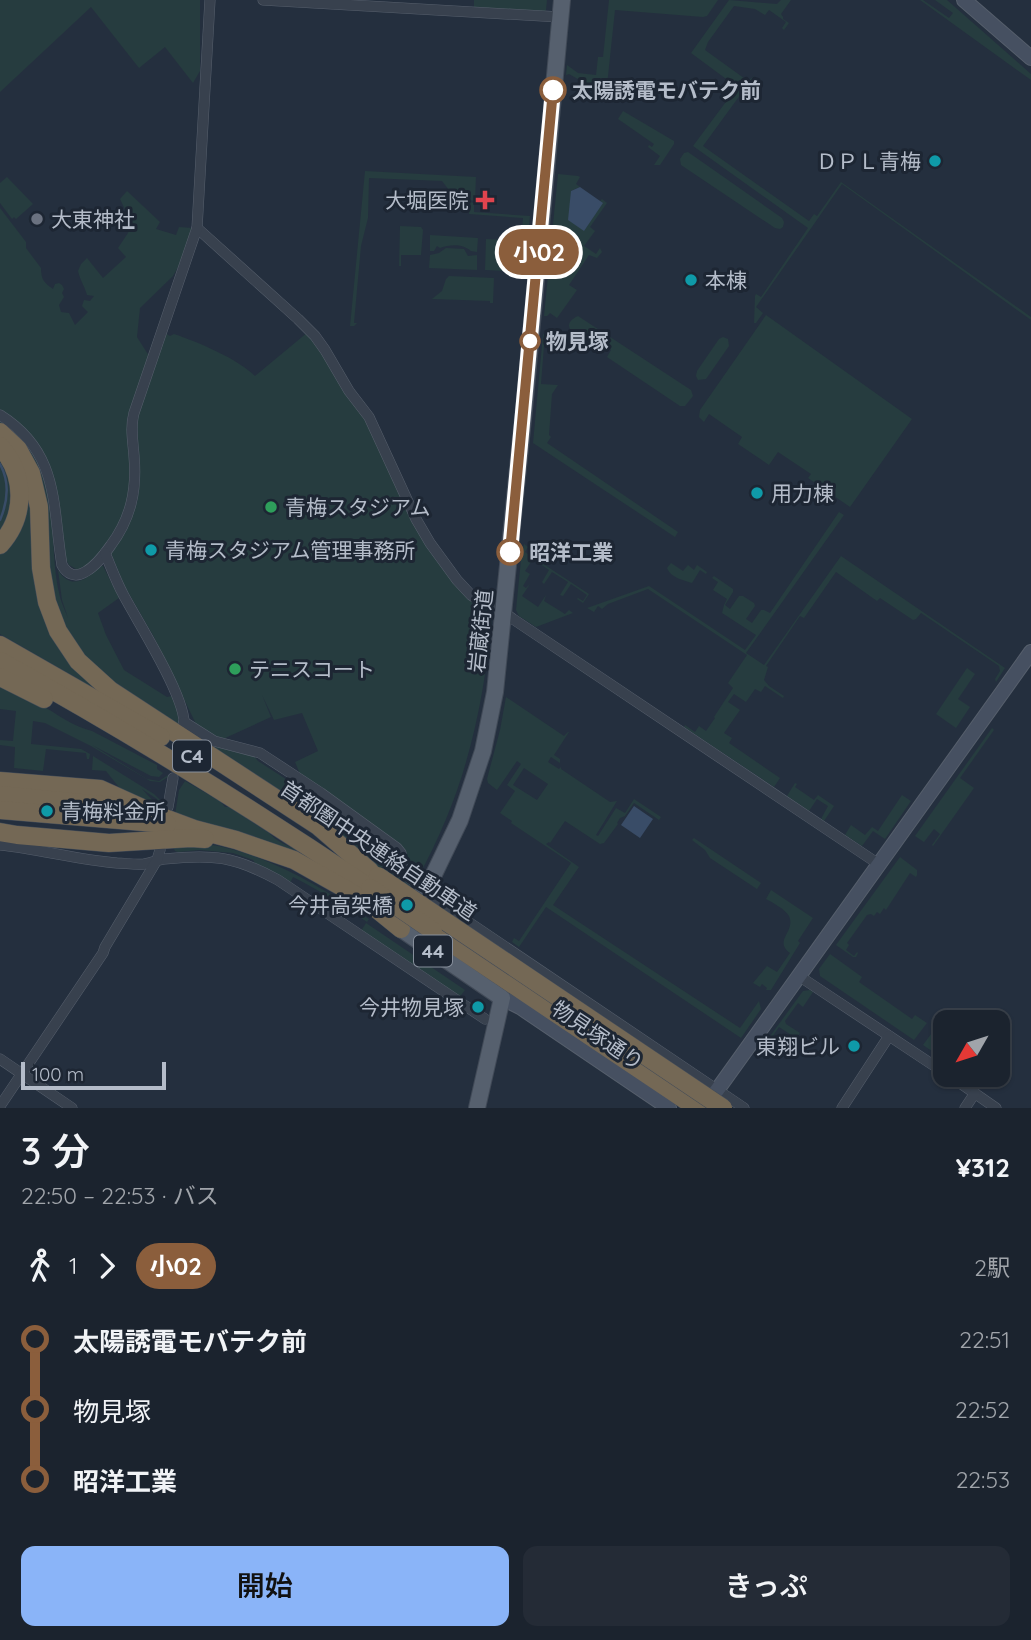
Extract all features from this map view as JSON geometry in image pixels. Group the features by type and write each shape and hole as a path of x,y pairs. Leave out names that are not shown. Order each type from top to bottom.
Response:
{"highway":[{"path":"0,432 18,450 31,473 39,508 41,568 47,602 58,631 78,661 110,690 318,826 373,879"},
{"path":"0,446 15,468 20,494 16,519 0,545"},
{"name":"首都圏中央連絡自動車道","path":"0,645 184,751 270,805 697,1108"},
{"name":"首都圏中央連絡自動車道","path":"0,662 373,879 723,1108"},
{"path":"0,677 215,787"},
{"path":"0,781 100,789 159,811 194,829"},
{"path":"0,789 125,800"},
{"path":"0,795 159,811"},
{"path":"0,803 159,811"},
{"path":"0,810 167,824 236,840 294,860 319,873 363,900 401,929"},
{"path":"0,818 111,829 163,849"},
{"path":"0,825 80,834 163,849"},
{"path":"0,832 163,849 207,839 246,848 266,855 328,888 378,920 401,929"}],"main road":[{"name":"岩蔵街道","path":"401,929 443,858 460,820 483,751 495,692 562,0"},
{"name":"44","path":"401,929 502,998"},
{"path":"477,1108 502,998"}],"street":[{"path":"0,415 32,444 47,472 54,494 61,561 66,572 75,576 83,573 105,554 124,525 132,503 135,474 132,426 134,413 197,228 210,0"},
{"path":"263,0 560,17"},
{"path":"964,0 1031,58"},
{"path":"197,228 315,336 349,391 369,417 416,519 430,543 471,595 495,606 880,865"},
{"path":"105,554 119,587 176,694 184,724 214,741 260,753 321,793 394,845 401,853 404,874 424,891 744,1108"},
{"path":"704,1108 1031,652"},
{"path":"159,811 173,778"},
{"path":"0,845 113,863 145,864 163,849"},
{"path":"163,849 199,857 237,861 257,869 289,887 485,1019"},
{"path":"0,1106 103,953 163,849"},
{"path":"799,976 933,1065"},
{"name":"物見塚通り","path":"502,998 520,1007 669,1108"},
{"path":"842,1108 890,1036"},
{"path":"0,1059 72,1108"},
{"path":"966,1087 996,1108"},
{"path":"965,1108 975,1093"}],"green space":[{"path":"0,0 200,0 200,71 193,83 165,47 139,68 91,7 0,92"},
{"path":"474,0 547,0 543,13 474,9"},
{"path":"609,0 718,0 707,16 703,17 615,10 606,95 569,74 566,75 567,65 578,73 596,75 598,57 603,57"},
{"path":"729,0 777,4 781,0 791,0 781,14 789,23 784,30 782,28 786,22 769,10 765,15 755,9 734,6 708,42 705,50 748,81 754,76 703,146 809,221 814,214 817,216 841,182 1031,317 1031,320 842,184 756,307 763,313 754,323 756,294 761,297 808,228 693,146 737,87 691,53"},
{"path":"920,0 949,18 953,13 935,0 947,0 1031,74 1031,80"},
{"path":"623,111 674,141 660,165 654,165 660,156 648,147 654,144 618,119"},
{"path":"688,152 782,218 783,227 775,228 681,165 680,159"},
{"path":"365,171 476,177 475,201 470,200 471,192 449,190 442,181 369,178 368,218 361,246 354,323 357,323 350,326"},
{"path":"558,174 580,177 576,184 580,187 571,191 602,202 602,199 607,203 590,227 595,231 584,246 596,254 600,248 602,252 597,258 589,255 569,285 577,290 557,318 550,313 544,316"},
{"path":"7,177 33,204 16,219 12,219 0,203 0,183"},
{"path":"127,191 160,222 156,229 176,235 179,227 193,228 173,276 140,308 137,337 149,356 127,419 130,491 122,518 110,538 91,563 80,570 69,565 66,559 59,500 46,458 7,414 0,410 0,208 26,242 26,248 41,268 45,283 53,289 55,284 62,285 64,297 59,305 61,312 69,313 75,325 88,312 82,306 84,300 90,301 94,296 87,295 78,271 81,264 87,258 103,278 126,257 118,248 128,233 131,222 120,199"},
{"path":"470,202 474,203 474,212 530,216 523,272 485,270 486,239 521,241 523,218 469,214"},
{"path":"400,226 421,227 423,230 421,255 401,255 399,266"},
{"path":"430,235 478,238 477,252 457,245 440,248 437,246 434,251 430,251"},
{"path":"446,248 464,249 468,256 477,255 477,270 429,268 430,255"},
{"path":"449,276 494,278 493,303 432,299 442,291"},
{"path":"766,315 912,419 850,507 808,478 811,474 778,452 769,465 738,444 742,437 709,414 704,422 699,417 700,410"},
{"path":"578,316 691,390 693,396 685,406 680,406 607,357 611,350 584,332 580,338 573,333 569,324"},
{"path":"308,332 366,418 447,571 493,611 484,682 470,749 448,814 417,879 407,870 406,852 354,811 300,774 295,762 318,751 302,713 274,720 262,695 271,717 223,739 196,724 154,637 124,585 111,553 126,531 137,503 140,480 137,417 165,333 184,337 217,352 239,363 255,376"},
{"path":"543,334 551,338 553,335 564,343 565,348 544,346 541,384 558,385 552,394 551,437 547,443 678,532 675,537 533,443"},
{"path":"723,337 728,339 729,346 706,379 698,380 697,371"},
{"path":"0,420 28,446 46,481 56,578 60,597 68,618 62,600 58,570 68,580 78,581 103,566 119,598 98,613 124,670 167,697 172,696 179,724 213,746 254,756 329,807 386,852 387,860 381,869 350,843 117,687 87,661 59,618 48,566 47,526"},
{"path":"0,457 8,471 12,505 0,534"},
{"path":"29,484 44,610 125,706 0,634 0,552"},
{"path":"839,512 844,515 746,653 764,665 841,556 1005,668 996,682 999,666 921,613 913,620 880,598 877,601 836,572 804,618 800,616 766,666 768,667 764,680 784,696 783,698 765,686 761,692 755,689 746,702 734,694 728,702 740,710 724,733 732,738 729,743 780,778 774,787 684,727 685,725 695,732 699,726 706,731 733,688 728,683 747,655 648,589 608,604 602,609 598,606 594,612 587,608 649,586 745,650 756,635 722,613 727,599 713,590 718,582 712,578 714,576 733,589 725,605 730,609 739,596 754,603 755,606 746,619 752,623 761,610 770,613"},
{"path":"524,544 528,547 525,552 589,594 583,603 577,599 583,601 587,595 571,584 563,596 560,595 568,582 552,572 544,584 542,582 549,570 533,559 525,571 530,574 523,586 526,588 530,584 522,596 538,607 546,595 544,601 565,614 569,610 573,613 536,627 519,616 516,610"},
{"path":"671,563 683,571 688,565 694,570 697,565 707,572 706,574 700,570 692,583 671,574 667,568"},
{"path":"967,668 975,674 958,699 970,707 956,728 936,714"},
{"path":"0,684 157,765 157,769 163,773 159,777 151,776 92,745 147,779 159,781 168,777 160,782 150,781 91,746 45,723 33,721 31,744 81,749 90,754 89,759 86,753 46,749 43,771 14,768 15,747 0,745 0,740 13,741 16,711 0,709"},
{"path":"506,697 564,736 569,732 554,755 560,759 560,763 551,757 548,762 559,769 561,767 610,802 617,801 596,835 598,836 616,808 625,813 634,799 661,817 659,820 634,803 625,816 620,818 604,843 600,844 565,821 550,843 546,844 579,867 553,905 740,1028 759,1001 761,1009 741,1038 546,907 519,947 512,942 514,938 519,941 571,863 500,813 515,791 507,785 521,764 517,761 497,790 488,783","holes":["524,768 548,784 537,800 513,785"]},
{"path":"992,728 994,730 960,778 974,788 933,846 940,834 934,829 924,842 915,836"},
{"path":"93,756 154,794 162,802 163,808 157,799 142,789 157,805 122,791 106,771 92,770"},
{"path":"185,781 336,876 175,815 179,790"},
{"path":"795,783 795,787 814,800 818,795 834,806 824,821 821,819 828,806 817,799 809,811 787,796"},
{"path":"902,795 911,801 885,839 873,831 862,846 845,835 851,825 865,835 872,827 878,831"},
{"path":"332,807 396,853 402,878 413,886 411,888 384,870 389,861 387,849"},
{"path":"694,838 761,883 757,889 710,858 705,850 692,840"},
{"path":"207,844 229,848 292,872 369,919 367,922 293,877 290,883 253,860 233,853 200,850 178,852 172,845"},
{"path":"900,857 917,870 917,875 916,877 910,873 886,910 884,908 880,914 877,912 874,916 867,915 847,943 849,945 846,950 854,956 858,953 853,957 836,945"},
{"path":"771,890 813,918 771,990 766,990 762,984 760,987 753,983 767,966 777,972 790,953 784,944 790,927 789,916 766,899"},
{"path":"366,923 465,990 459,998 361,931"},
{"path":"830,954 862,977 859,982 912,1019 915,1015 927,1023 914,1040 820,976 819,969"},
{"path":"803,991 813,992 803,1007 798,1003 785,1021 800,1033 796,1038 779,1027 770,1040 768,1039"},
{"path":"933,1031 933,1052 923,1045"}],"water":[{"path":"580,187 603,203 584,231 568,220 571,191"},
{"path":"634,806 653,819 640,838 621,825"}],"waterway":[{"path":"0,464 7,492 0,520"}],"bus line":[{"name":"小02","path":"510,552 553,90"}],"place":[{"name":"太陽誘電モバテク前","path":"553,90"},
{"name":"ＤＰＬ青梅","path":"935,161"},
{"name":"大堀医院","path":"485,200"},
{"name":"大東神社","path":"37,219"},
{"name":"本棟","path":"691,280"},
{"name":"物見塚","path":"530,341"},
{"name":"用力棟","path":"757,493"},
{"name":"青梅スタジアム","path":"271,507"},
{"name":"青梅スタジアム管理事務所","path":"151,550"},
{"name":"昭洋工業","path":"510,552"},
{"name":"テニスコート","path":"235,669"},
{"name":"青梅料金所","path":"47,811"},
{"name":"今井高架橋","path":"407,905"},
{"name":"今井物見塚","path":"478,1007"},
{"name":"東翔ビル","path":"854,1046"}]}
